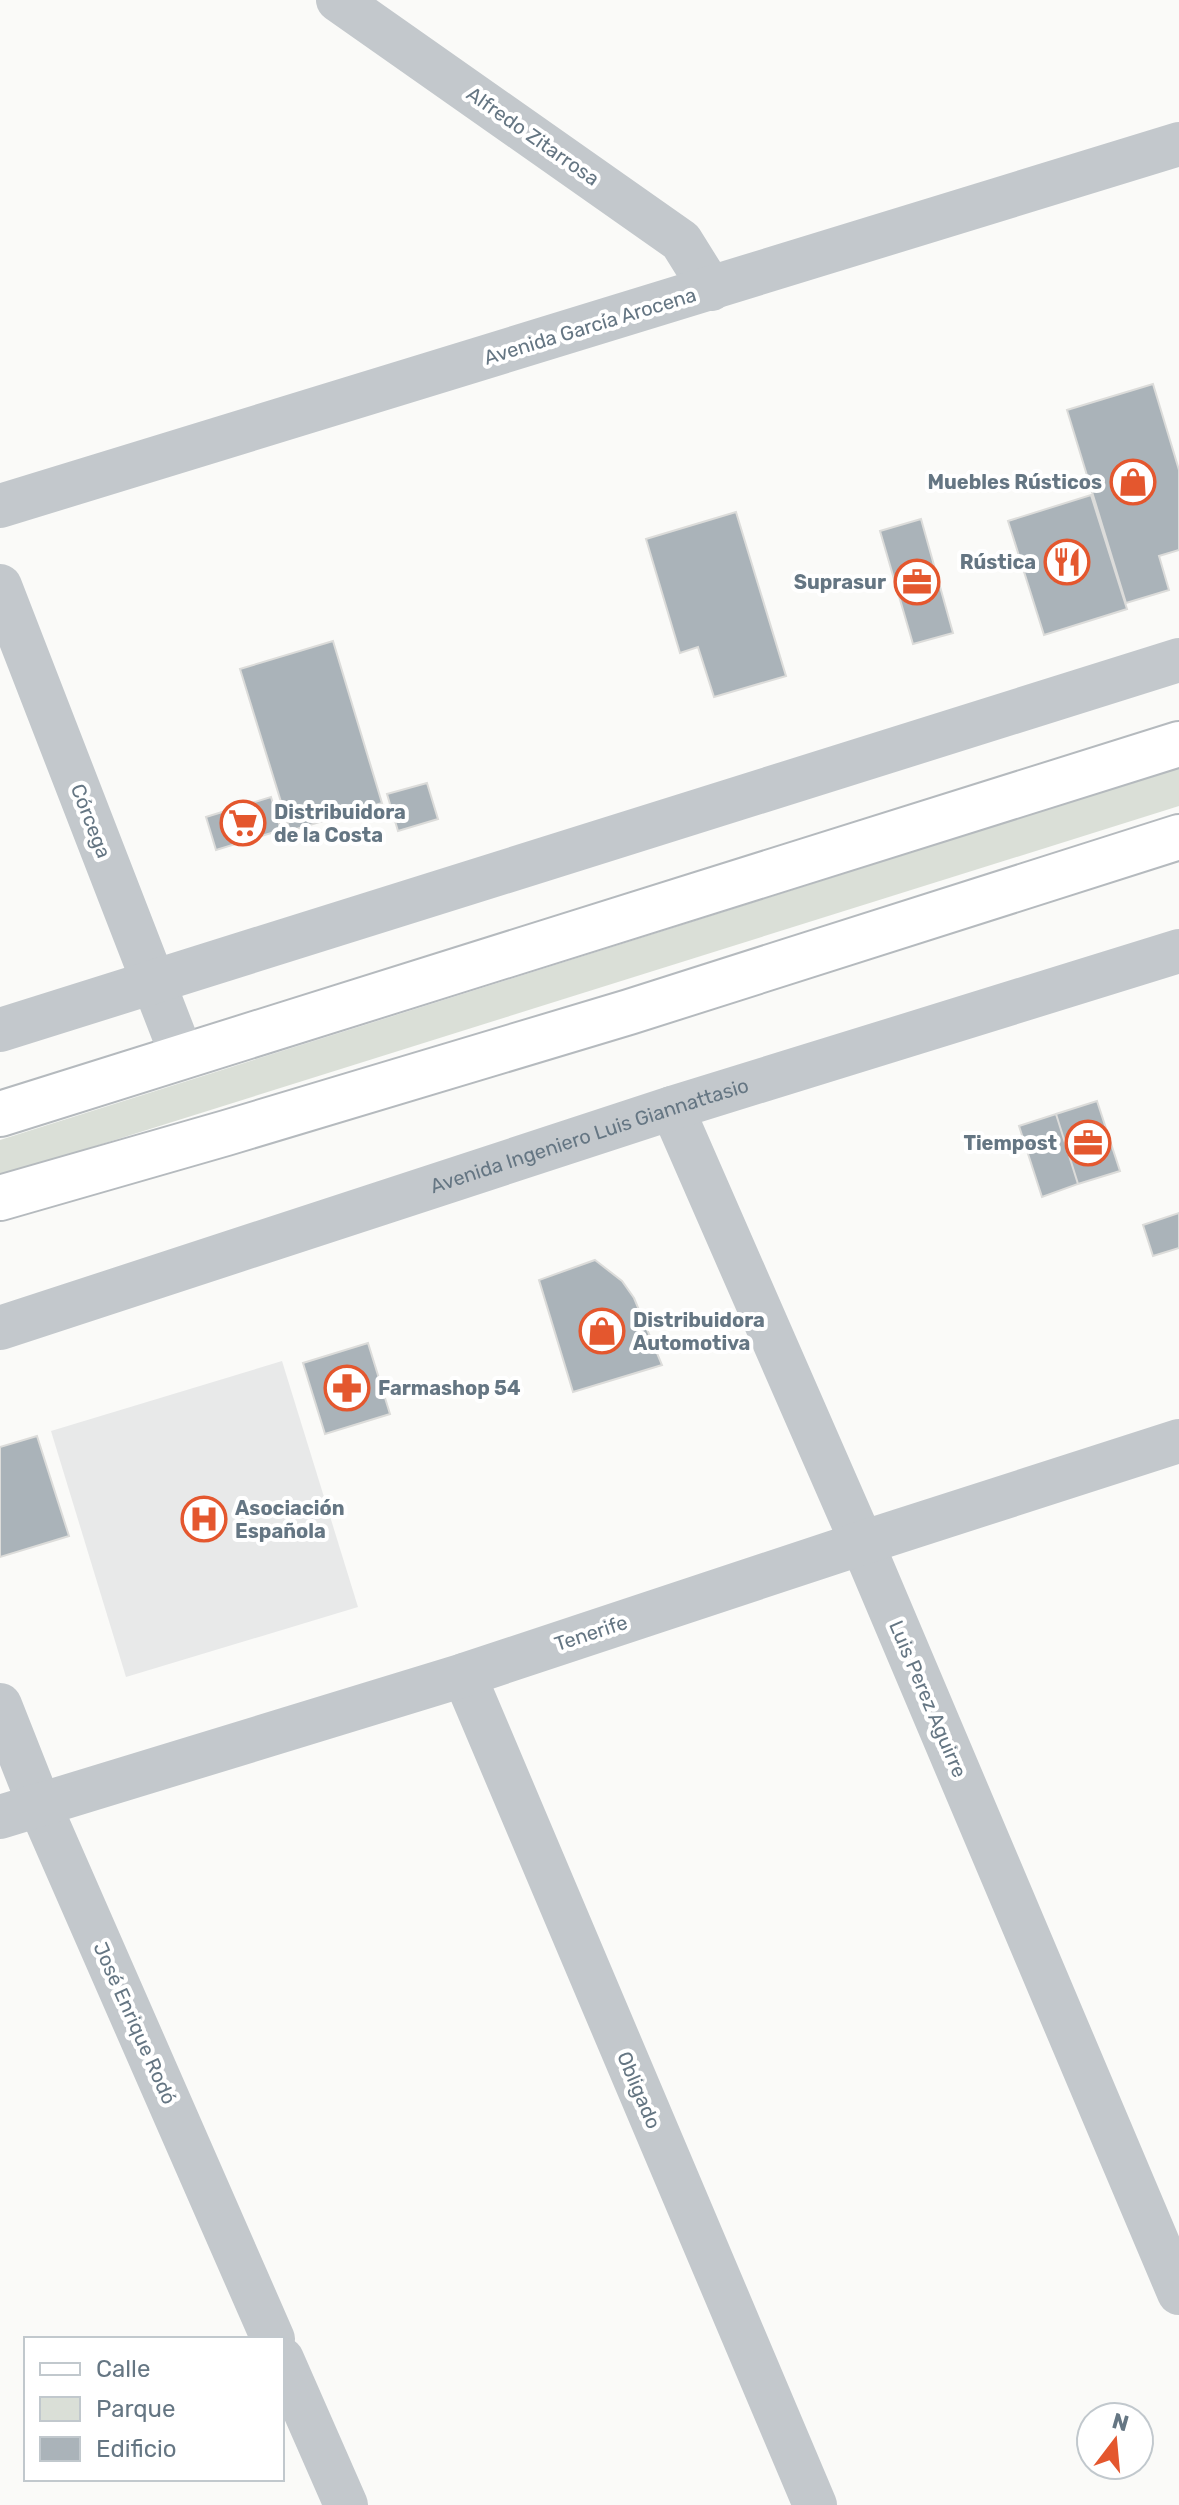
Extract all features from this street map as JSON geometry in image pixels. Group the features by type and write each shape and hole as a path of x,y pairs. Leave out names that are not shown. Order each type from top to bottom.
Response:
{"main road":[{"path":"0,1114 1179,744"},
{"path":"0,1198 629,1012 1179,837"}],"street":[{"name":"Alfredo Zitarrosa","path":"338,0 681,241 711,289"},
{"name":"Avenida García Arocena","path":"0,506 1179,144"},
{"name":"Córcega","path":"0,586 182,1056"},
{"path":"0,1030 1179,660"},
{"name":"Avenida Ingeniero Luis Giannattasio","path":"0,1328 672,1108 1179,951"},
{"name":"Luis Perez Aguirre","path":"672,1108 862,1543 1179,2293"},
{"name":"Tenerife","path":"20,1810 464,1675 1179,1441"},
{"name":"Obligado","path":"464,1675 815,2505"},
{"name":"José Enrique Rodó","path":"0,1705 20,1810 272,2337"},
{"path":"284,2364 346,2505"}],"shaded area":[{"name":"Asociación Española","path":"282,1361 358,1607 126,1677 51,1431"}],"green space":[{"path":"1179,768 1179,806 0,1176 0,1140"}],"building":[{"name":"Muebles Rústicos","path":"1153,384 1179,470 1179,550 1159,556 1169,590 1126,603 1067,410"},
{"name":"Rústica","path":"1091,495 1127,609 1044,635 1008,521"},
{"path":"736,512 786,676 714,697 698,647 680,653 646,539"},
{"name":"Suprasur","path":"921,519 953,633 913,644 880,531"},
{"path":"333,641 382,803 290,831 240,669"},
{"path":"427,783 438,819 398,831 387,794"},
{"name":"Distribuidora de la Costa","path":"271,797 281,830 216,850 206,817"},
{"name":"Tiempost","path":"1097,1101 1120,1171 1078,1184 1056,1114"},
{"path":"1056,1114 1078,1184 1042,1197 1019,1126"},
{"path":"1179,1213 1179,1248 1153,1256 1143,1225"},
{"name":"Distribuidora Automotiva","path":"595,1260 622,1281 634,1298 662,1365 573,1392 539,1280"},
{"name":"Farmashop 54","path":"368,1343 390,1414 325,1434 303,1363"},
{"path":"37,1436 69,1536 0,1557 0,1447"}],"place":[{"name":"Muebles Rústicos","path":"1133,482"},
{"name":"Rústica","path":"1067,562"},
{"name":"Suprasur","path":"917,582"},
{"name":"Distribuidora de la Costa","path":"243,823"},
{"name":"Tiempost","path":"1088,1143"},
{"name":"Distribuidora Automotiva","path":"602,1331"},
{"name":"Farmashop 54","path":"347,1388"},
{"name":"Asociación Española","path":"204,1519"}]}
